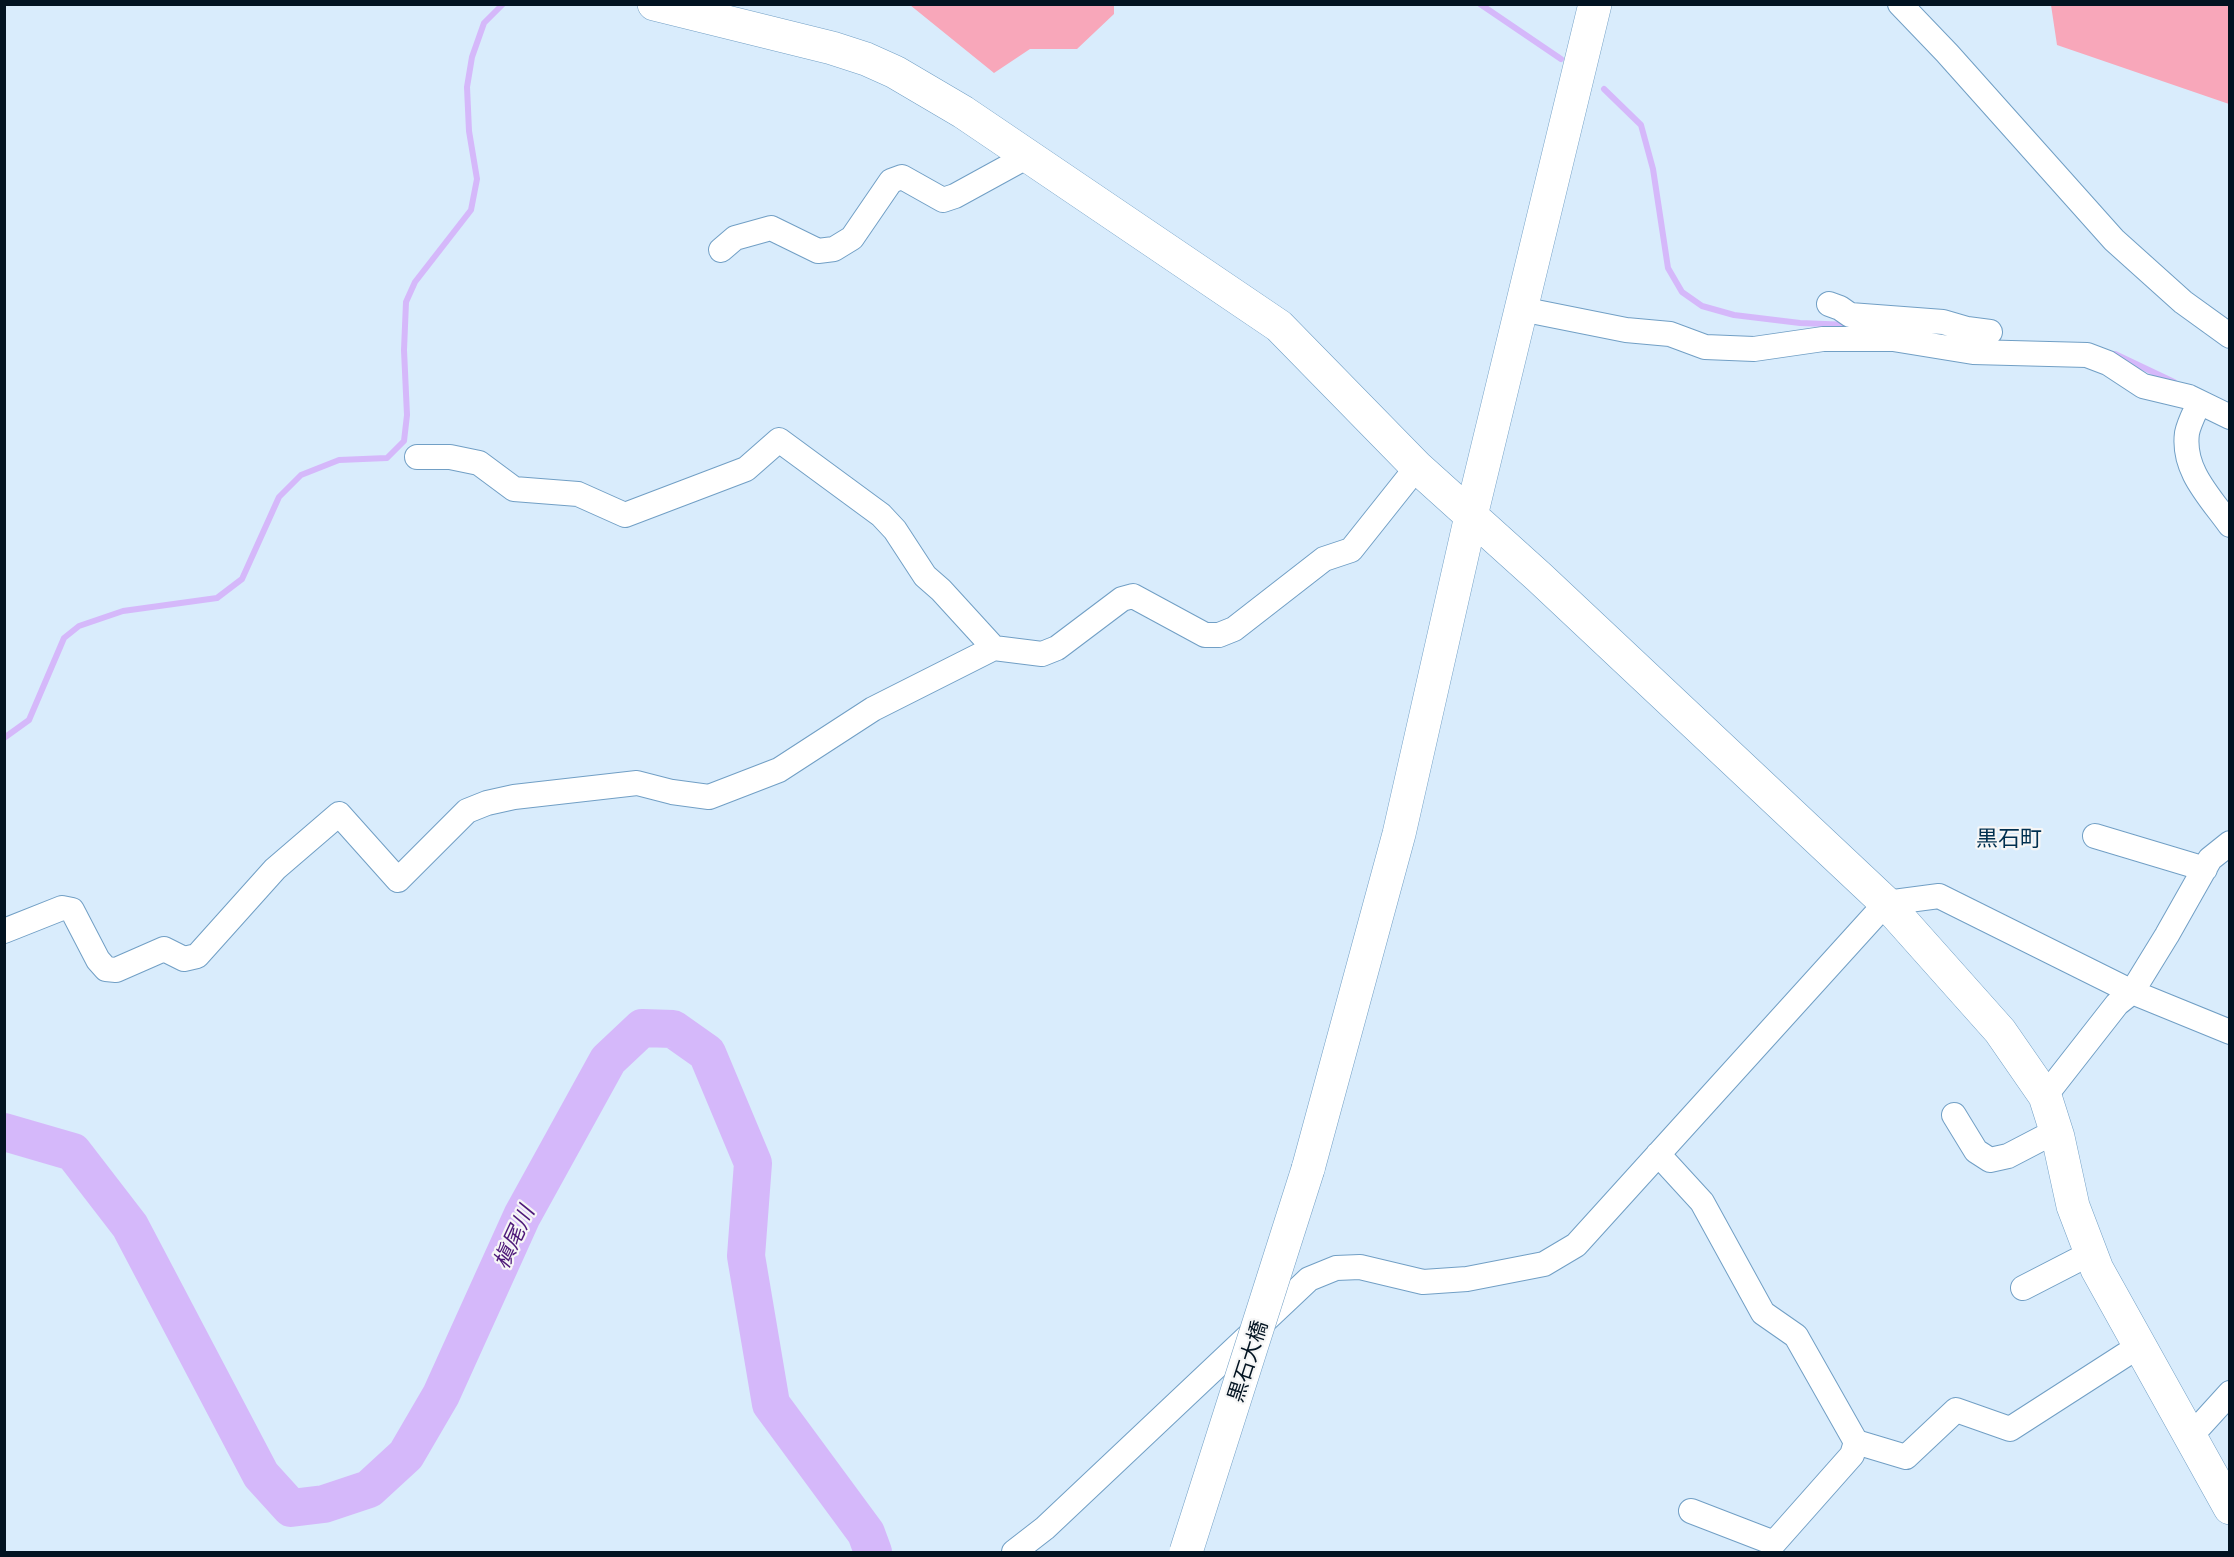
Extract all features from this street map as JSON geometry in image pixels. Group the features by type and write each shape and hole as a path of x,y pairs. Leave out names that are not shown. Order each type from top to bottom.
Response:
{"street":[{"path":"654,4 866,59 895,72 963,112 1279,326 1417,467 1539,576 1886,903 2000,1031 2045,1096 2056,1131 2073,1206 2097,1269 2229,1508"},
{"name":"黒石大橋","path":"1186,1552 1308,1169 1399,834 1471,516 1595,4"},
{"path":"1900,4 1947,53 2114,240 2183,302 2229,336"},
{"path":"721,250 735,238 771,228 818,251 834,249 852,238 891,181 902,177 943,200 955,196 1028,156"},
{"path":"1829,304 1850,315 1943,322 1955,338 1973,352 2087,355 2108,363 2143,386 2189,398 2229,417"},
{"path":"1521,309 1626,330 1670,334 1705,347 1754,349 1823,339 1955,338 1990,332"},
{"path":"2199,403 2187,431 2186,449 2191,469 2229,525"},
{"path":"417,457 450,457 479,463 514,489 578,494 625,515 746,469 779,440 880,515 895,530 925,576 941,590 994,648"},
{"path":"4,931 62,908 72,910 98,960 106,969 116,970 164,949 184,959 197,956 275,869 339,814 398,880 467,811 487,803 514,797 637,783 672,792 709,796 779,770 873,709 994,648 1042,654 1058,648 1122,599 1133,596 1205,635 1219,635 1234,628 1324,559 1351,550 1417,467"},
{"path":"2095,836 2205,869"},
{"path":"2045,1096 2117,1004 2132,992 2210,859 2229,843"},
{"path":"1014,1552 1046,1528 1309,1279 1336,1268 1360,1267 1423,1282 1467,1279 1544,1264 1576,1245 1886,903 1939,896 2132,992 2229,1032"},
{"path":"1954,1115 1976,1151 1990,1160 2008,1156 2056,1131"},
{"path":"1658,1154 1702,1202 1762,1313 1796,1336 1856,1442 1906,1457 1956,1410 2010,1429 2139,1346"},
{"path":"2024,1288 2091,1253"},
{"path":"2190,1437 2229,1393"},
{"path":"1690,1511 1774,1543 1852,1455 1856,1442"}],"shaded area":[{"path":"1114,4 1114,14 1077,49 1030,49 994,73 910,5"},
{"path":"2051,5 2229,5 2229,104 2057,45"}],"waterway":[{"path":"4,738 29,720 64,638 79,626 123,611 217,598 242,579 279,497 301,475 339,460 387,458 404,441 407,415 404,350 406,302 415,282 471,210 477,179 469,131 467,87 472,57 484,23 503,4"},
{"path":"1480,4 1561,59"},
{"path":"1604,89 1641,125 1653,169 1668,268 1682,292 1702,306 1734,315 1800,323 1850,325"},
{"path":"2115,354 2174,382"},
{"name":"槇尾川","path":"4,1132 73,1152 130,1226 261,1475 291,1508 324,1504 369,1489 406,1455 441,1395 522,1216 608,1060 642,1028 673,1029 707,1053 753,1163 746,1256 771,1404 866,1533 873,1552"}],"district":[{"name":"黒石町","path":"2009,838"}]}
